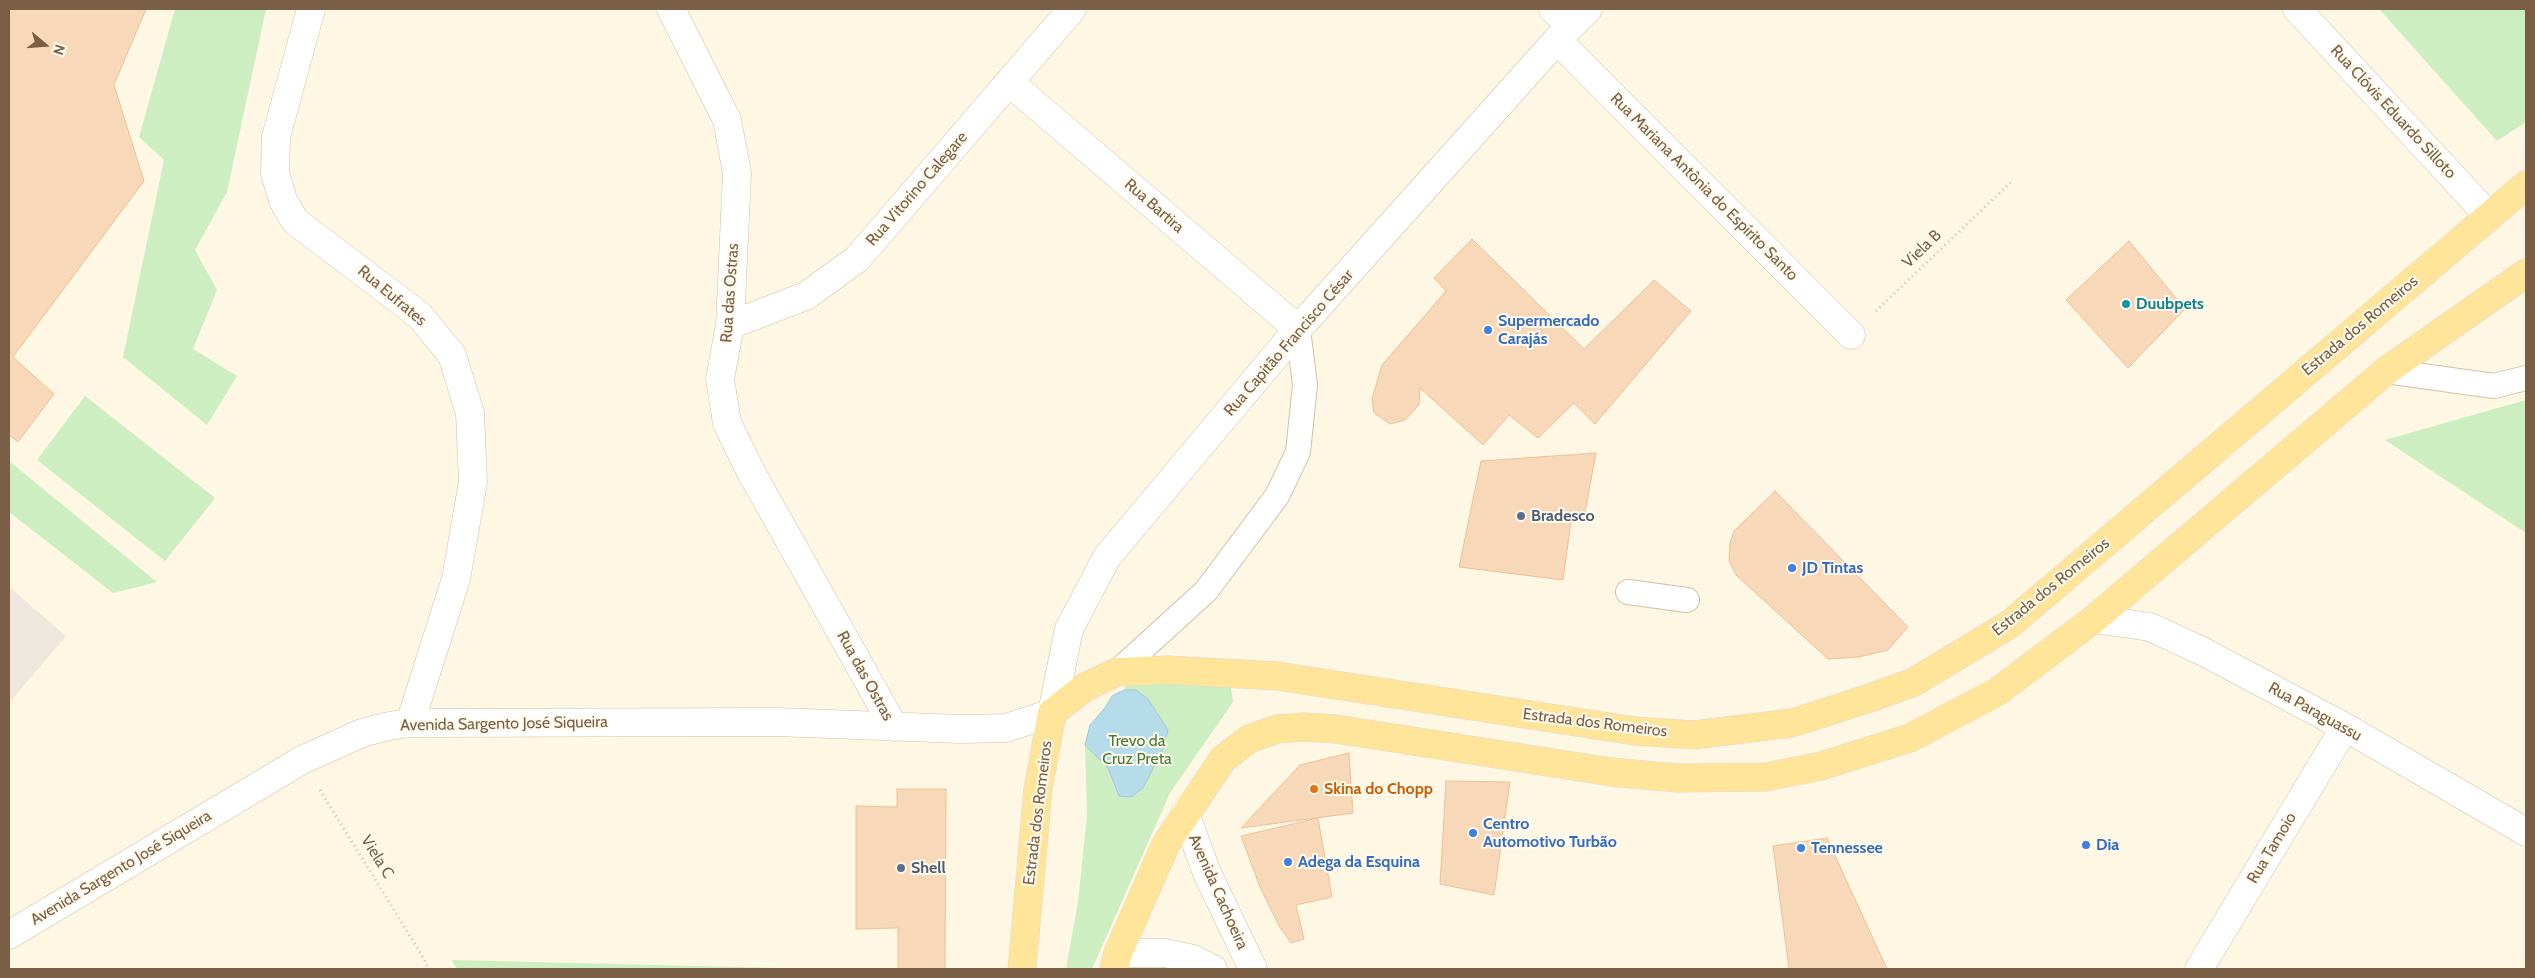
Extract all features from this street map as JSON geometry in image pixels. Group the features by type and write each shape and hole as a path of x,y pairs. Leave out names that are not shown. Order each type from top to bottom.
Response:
{"main road":[{"name":"Estrada dos Romeiros","path":"1022,969 1038,789 1052,713 1085,686 1117,672 1168,670 1277,676 1635,731 1694,734 1792,723 1870,698 1914,682 2010,624 2526,186"},
{"path":"1116,961 1166,844 1185,813 1223,759 1250,739 1277,729 1305,727 1336,729 1611,772 1677,778 1766,777 1821,766 1910,738 1997,692 2094,619 2386,371 2526,273"}],"street":[{"name":"Rua Eufrates","path":"311,9 276,137 275,174 283,200 295,221 419,315 452,355 470,413 473,482 456,579 410,723"},
{"name":"Rua das Ostras","path":"671,9 726,120 737,173 730,325 720,379 727,424 751,472 894,727"},
{"name":"Rua Vitorino Calegare","path":"730,325 806,296 857,259 1072,9"},
{"name":"Rua Clóvis Eduardo Silloto","path":"2297,9 2489,216"},
{"name":"Rua Capitão Francisco César","path":"1052,713 1069,629 1107,557 1298,329 1567,21"},
{"name":"Rua Mariana Antônia do Espírito Santo","path":"1567,21 1851,334"},
{"name":"Rua Bartira","path":"1009,82 1298,329"},
{"name":"Rua Paraguassu","path":"2094,619 2150,628 2202,651 2345,727 2526,832"},
{"name":"Avenida Sargento José Siqueira","path":"9,935 302,760 362,733 410,723 777,722 894,727 1006,728 1052,713"},
{"name":"Rua Tamoio","path":"2199,969 2345,727"},
{"name":"Avenida Cachoeira","path":"1185,813 1207,873 1253,969"},
{"path":"1116,961 1165,953 1193,959 1213,969"}],"lane":[{"path":"1117,672 1206,591 1277,496 1298,452 1305,385 1298,329"},
{"path":"2386,371 2494,386 2526,378"},
{"path":"1628,592 1687,600"}],"path":[{"name":"Viela B","path":"1851,334 2011,182"},
{"name":"Viela C","path":"302,760 422,954 429,969"}],"shaded area":[{"path":"9,587 66,636 9,703"}],"green space":[{"path":"175,9 266,9 227,192 195,250 217,290 193,349 237,376 207,425 123,357 164,160 139,137"},
{"path":"2379,9 2526,9 2526,122 2497,141"},
{"path":"85,396 215,498 165,561 37,460"},
{"path":"2526,400 2526,533 2385,440"},
{"path":"9,461 157,582 113,593 9,512"},
{"name":"Trevo da Cruz Preta","path":"1128,682 1230,682 1233,702 1170,793 1092,969 1066,969 1078,902 1087,816 1085,745 1090,725 1112,696 1124,690"},
{"path":"452,960 776,968 777,969 457,969"}],"water":[{"path":"1124,690 1136,690 1148,699 1168,730 1163,749 1143,788 1131,797 1119,796 1108,768 1085,745 1090,725 1112,696"}],"building":[{"path":"9,9 146,9 114,85 144,181 13,357 54,394 18,442 9,435"},
{"name":"Supermercado Carajás","path":"1472,239 1584,349 1654,280 1691,311 1595,424 1574,403 1538,438 1509,415 1483,445 1420,388 1419,405 1405,420 1390,424 1374,413 1372,399 1382,365 1446,291 1434,278"},
{"name":"Duubpets","path":"2129,241 2185,309 2128,368 2066,300"},
{"name":"Bradesco","path":"1596,453 1584,518 1572,514 1563,580 1459,567 1481,461"},
{"name":"JD Tintas","path":"1775,491 1908,627 1888,650 1859,657 1828,659 1736,575 1729,561 1730,543 1734,531"},
{"name":"Skina do Chopp","path":"1349,753 1353,813 1241,828 1300,765"},
{"name":"Centro Automotivo Turbão","path":"1446,781 1510,782 1494,895 1440,884"},
{"name":"Shell","path":"897,789 946,789 945,969 898,969 898,928 856,929 856,806 897,807"},
{"name":"Adega da Esquina","path":"1318,818 1332,897 1296,905 1304,939 1291,943 1279,926 1260,887 1241,836"},
{"path":"1827,838 1887,969 1789,969 1773,846"}],"place":[{"name":"Duubpets","path":"2126,304"},
{"name":"Supermercado Carajás","path":"1488,330"},
{"name":"Bradesco","path":"1521,516"},
{"name":"JD Tintas","path":"1792,568"},
{"name":"Skina do Chopp","path":"1314,789"},
{"name":"Centro Automotivo Turbão","path":"1473,833"},
{"name":"Dia","path":"2086,845"},
{"name":"Tennessee","path":"1801,848"},
{"name":"Adega da Esquina","path":"1288,862"},
{"name":"Shell","path":"901,868"}]}
